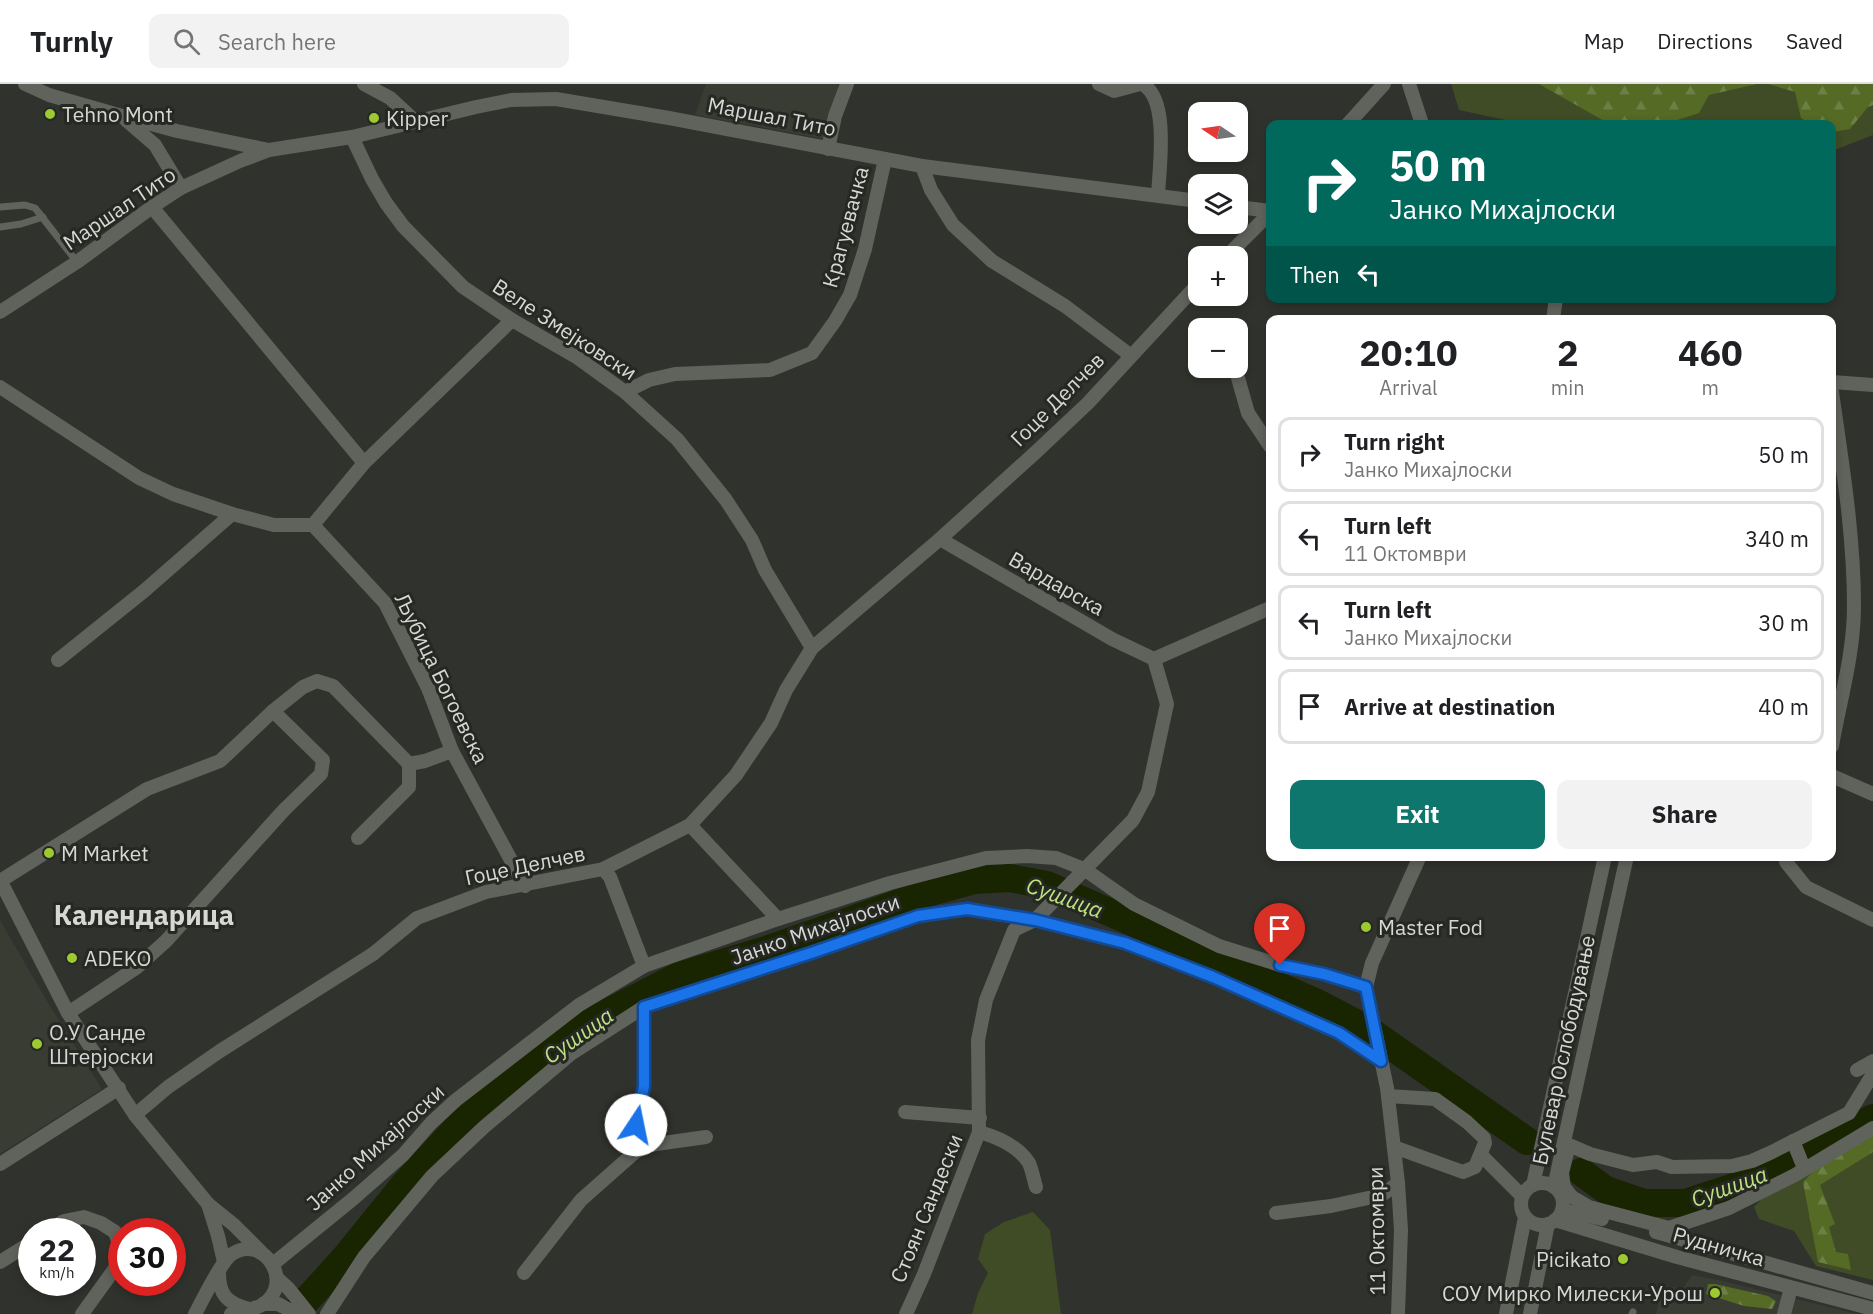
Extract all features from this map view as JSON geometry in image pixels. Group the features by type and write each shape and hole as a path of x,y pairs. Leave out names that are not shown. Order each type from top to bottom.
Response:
{"street":[{"name":"Маршал Тито","path":"25,84 49,95 177,131 269,150"},
{"path":"364,84 388,91 415,121"},
{"path":"828,149 835,116 847,84"},
{"path":"1099,84 1114,91 1141,84 1149,88 1156,100 1161,127 1158,196"},
{"path":"1352,120 1383,84"},
{"path":"1408,84 1421,120"},
{"name":"Маршал Тито","path":"0,312 77,262 181,188 269,150 352,137 511,100 556,99 921,166 1188,200"},
{"path":"122,116 155,145 181,188"},
{"name":"Веле Змејковски","path":"352,137 376,187 403,226 464,287 512,320 578,357 625,392 677,439 726,500 752,540 765,570 812,648"},
{"name":"Крагуевачка","path":"625,392 649,380 675,374 770,370 812,354 850,296 865,249 885,159"},
{"path":"921,166 931,190 953,225 992,261 1065,306 1130,355"},
{"path":"153,207 364,463"},
{"path":"1248,209 1266,211"},
{"path":"1237,246 1266,216"},
{"name":"Гоце Делчев","path":"135,1115 168,1087 220,1051 373,954 417,918 486,892 603,869 690,825 736,775 771,723 786,690 812,648 940,539 1088,403 1188,294"},
{"path":"0,387 139,478 173,494 232,514 274,525 313,525 364,463 512,320"},
{"path":"1238,378 1248,413 1266,440"},
{"path":"1836,382 1873,385"},
{"path":"1836,420 1847,496 1854,607 1850,660 1836,727"},
{"path":"58,660 144,591 232,514"},
{"name":"Љубица Богоевска","path":"313,525 385,603 428,688 452,751 525,886"},
{"name":"Вардарска","path":"940,539 1112,639 1154,659"},
{"path":"1035,920 1132,820 1148,792 1167,704 1154,659 1266,610"},
{"path":"309,1314 278,1279 273,1264 234,1225 208,1204 135,1115 69,1013 0,880 147,789 219,761 273,711 303,687 317,681 333,686 409,764 409,787 358,838"},
{"path":"69,1013 136,968 166,941 284,810 321,774 322,760 273,711"},
{"path":"409,764 452,751"},
{"path":"1836,778 1873,794"},
{"path":"690,825 778,919"},
{"name":"Јанко Михајлоски","path":"273,1264 403,1155 430,1123 456,1100 579,1005 644,966 890,883 986,858 1027,856 1056,858 1084,869 1134,903 1219,946 1280,965 1324,974 1366,987"},
{"path":"1388,1096 1435,1099 1444,1104 1484,1138 1485,1143 1475,1167 1463,1172 1394,1147 1388,1096 1366,987 1372,963 1418,861"},
{"name":"Булевар Ослободување","path":"1526,1193 1604,861"},
{"name":"Булевар Ослободување","path":"1555,1218 1561,1195 1554,1187 1626,861"},
{"path":"1785,862 1806,886 1873,920"},
{"path":"603,869 610,877 644,966"},
{"name":"Јанко Михајлоски","path":"327,1314 364,1257 432,1176 484,1127 572,1053 644,1007 918,916 967,909 1035,920 1125,943 1213,977 1339,1033 1381,1061"},
{"name":"Стоян Сандески","path":"906,1314 924,1274 979,1125 978,1040 986,1000 1014,930 1035,920"},
{"path":"644,1007 644,1086 633,1145 642,1146 706,1137"},
{"path":"1857,1070 1873,1061"},
{"path":"1873,1074 1849,1113 1752,1161 1732,1166 1705,1167 1672,1167 1657,1162 1633,1165 1590,1154 1569,1144 1562,1173 1564,1187 1572,1197 1589,1207 1724,1242 1873,1286"},
{"path":"0,1164 119,1088"},
{"path":"905,1112 979,1125 1015,1148 1029,1164 1036,1187"},
{"path":"1669,1228 1729,1208 1795,1175 1804,1167 1873,1128"},
{"path":"1793,1142 1804,1167"},
{"path":"524,1273 581,1200 642,1146"},
{"name":"11 Октомври","path":"1394,1147 1401,1230 1398,1314"},
{"path":"1481,1155 1526,1193"},
{"path":"1276,1213 1331,1206 1382,1195 1398,1183"},
{"path":"1526,1193 1546,1183 1554,1187"},
{"path":"1506,1314 1525,1217 1526,1193"},
{"path":"208,1204 218,1236 221,1267 219,1284 224,1295 235,1305 257,1307 273,1294 278,1279"},
{"name":"Рудничка","path":"1525,1217 1535,1224 1555,1218 1619,1222 1873,1293"},
{"path":"1530,1314 1555,1218"},
{"name":"Рудничка","path":"1555,1218 1677,1257 1873,1309"},
{"path":"96,1221 115,1232 120,1248 116,1267 96,1295"},
{"path":"195,1314 221,1267 232,1254 247,1249 262,1253"},
{"path":"0,1262 18,1251"},
{"path":"1784,1314 1791,1288"},
{"path":"82,1314 95,1296"},
{"path":"231,1314 278,1304 297,1314"}],"lane":[{"path":"0,207 30,206 43,217 77,262"},
{"path":"0,227 21,224 43,217"}],"shaded area":[{"path":"706,84 838,84 830,140 695,115"},
{"name":"О.У Санде Штерјоски","path":"0,920 102,1089 0,1154"},
{"name":"СОУ Мирко Милески-Урош","path":"1692,1275 1857,1314 1656,1314 1662,1286 1683,1288"}],"green space":[{"path":"1451,84 1873,84 1873,135 1836,149 1836,120 1505,120 1459,110"},
{"path":"1539,84 1757,84 1709,95 1699,113 1677,120 1602,120"},
{"path":"1768,84 1873,84 1873,105 1868,107 1850,129 1836,131 1836,120 1804,120 1801,118 1795,92"},
{"path":"1873,1132 1873,1280 1816,1266 1794,1231 1759,1219 1754,1207 1772,1189"},
{"path":"1873,1135 1873,1152 1820,1185 1835,1224 1829,1227 1836,1252 1848,1254 1851,1270 1818,1262 1803,1182 1823,1162"},
{"path":"1033,1212 1050,1230 1061,1314 972,1314 978,1293 988,1273 978,1259 985,1234 1004,1222"},
{"path":"1708,1284 1768,1296 1776,1301 1772,1309 1744,1306 1706,1294"}],"waterway":[{"name":"Сушица","path":"294,1314 344,1259 404,1185 469,1115 552,1049 595,1019 679,976 769,949 934,891 974,880 1010,878 1047,885 1315,1002 1367,1029 1527,1141"},
{"name":"Сушица","path":"1581,1172 1606,1190 1644,1203 1685,1203 1770,1172 1813,1152 1873,1118"}],"place":[{"name":"Tehno Mont","path":"50,114"},
{"name":"Kipper","path":"374,118"},
{"name":"M Market","path":"49,853"},
{"name":"Master Fod","path":"1366,927"},
{"name":"ADEKO","path":"72,958"},
{"name":"О.У Санде Штерјоски","path":"37,1044"},
{"name":"Picikato","path":"1623,1259"},
{"name":"СОУ Мирко Милески-Урош","path":"1715,1293"}],"district":[{"name":"Календарица","path":"144,914"}],"route":[{"path":"636,1125 644,1086 644,1007 918,916 967,909 1035,920 1125,943 1213,977 1339,1033 1381,1061 1366,987 1324,974 1280,965"}]}
